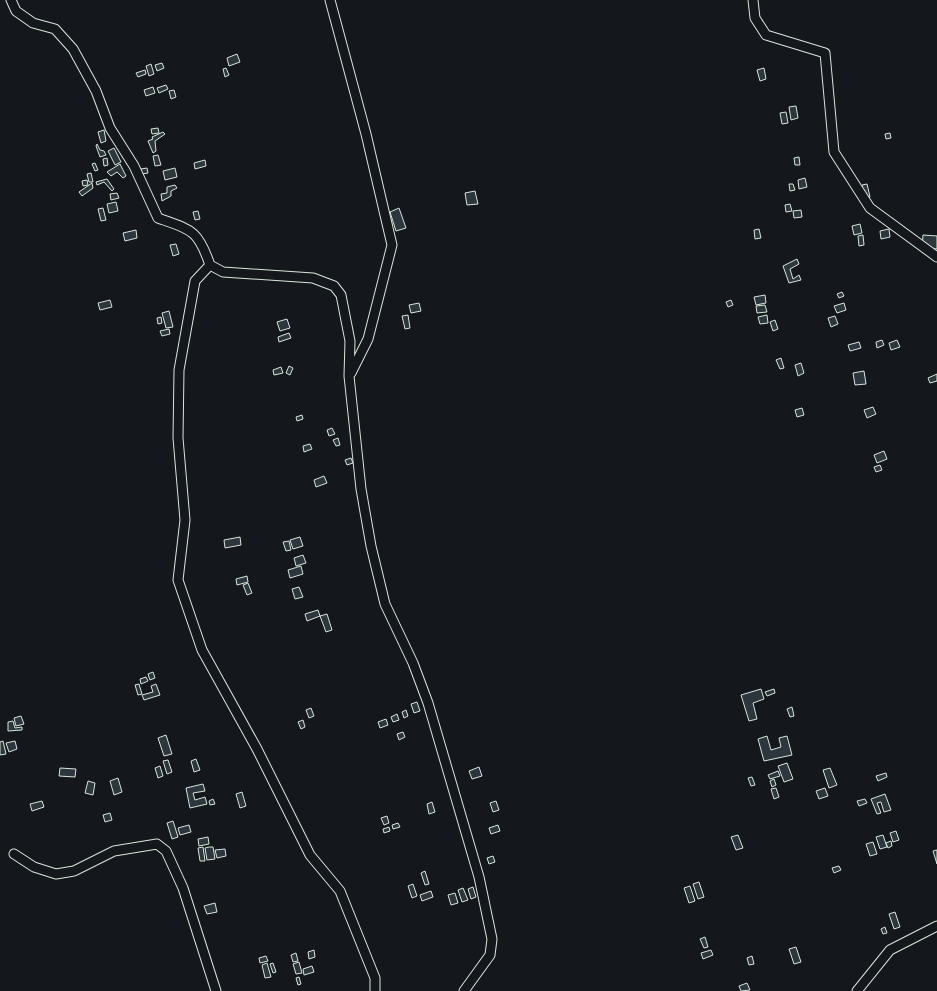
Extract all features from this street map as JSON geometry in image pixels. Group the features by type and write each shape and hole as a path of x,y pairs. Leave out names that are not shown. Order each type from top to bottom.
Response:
{"street":[{"path":"11,0 16,11 33,23 55,28 73,49 96,91 110,128 134,166 158,218 189,229 203,245 210,266 223,272 313,278 334,286 341,295 350,341 349,376 361,490 371,546 385,604 428,703 479,877 492,939 490,955 464,991"},
{"path":"330,0 366,134 392,245 368,339 349,376"},
{"path":"753,0 756,18 766,36 825,53 834,152 870,208 937,257"},
{"path":"210,266 195,281 179,370 178,438 185,520 178,580 202,650 257,749 310,855 340,891 375,978 375,991"},
{"path":"14,854 34,866 56,874 74,871 114,851 157,844 161,846 166,851 184,888 216,991"},
{"path":"857,991 890,950 937,926"}],"building":[{"path":"237,54 240,62 229,66 227,58"},
{"path":"162,63 164,68 157,71 155,65"},
{"path":"151,64 154,74 149,76 146,66"},
{"path":"226,68 229,75 225,77 223,69"},
{"path":"764,68 766,79 760,81 757,70"},
{"path":"145,70 146,74 138,77 136,73"},
{"path":"166,85 168,89 159,93 157,88"},
{"path":"153,87 155,93 146,96 144,90"},
{"path":"174,90 176,97 171,99 169,91"},
{"path":"796,106 798,118 791,120 789,107"},
{"path":"786,112 788,123 782,124 780,113"},
{"path":"158,128 159,133 152,134 151,129"},
{"path":"104,130 106,141 101,143 98,132"},
{"path":"163,132 165,134 155,141 156,151 153,153 148,141"},
{"path":"890,133 891,138 886,139 885,134"},
{"path":"97,144 100,150 104,151 106,155 100,157"},
{"path":"114,148 121,162 115,165 108,151"},
{"path":"158,155 161,165 155,166 153,156"},
{"path":"799,157 800,165 795,165 794,158"},
{"path":"107,158 108,165 104,166 103,159"},
{"path":"205,160 206,166 195,169 194,163"},
{"path":"95,163 98,170 95,171 92,164"},
{"path":"120,164 126,176 123,178 117,172 111,176 107,172"},
{"path":"147,168 148,173 142,174 141,169"},
{"path":"175,168 177,177 165,180 163,171"},
{"path":"91,173 93,182 89,182 87,174"},
{"path":"805,178 807,187 799,189 798,180"},
{"path":"107,179 114,189 112,191 104,182 97,185 96,182"},
{"path":"87,180 88,185 83,186 82,181"},
{"path":"92,183 93,188 82,196 79,192"},
{"path":"789,184 793,184 795,190 790,191"},
{"path":"867,184 870,197 864,198 862,185"},
{"path":"175,185 177,188 171,191 171,196 162,201 161,194 167,193 167,187"},
{"path":"475,191 478,204 467,205 465,193"},
{"path":"117,193 119,198 111,200 110,194"},
{"path":"116,202 118,211 109,213 107,204"},
{"path":"790,204 792,211 786,212 785,205"},
{"path":"103,208 106,220 101,221 98,209"},
{"path":"399,208 406,228 396,231 390,212"},
{"path":"801,210 802,217 794,218 793,211"},
{"path":"198,211 200,219 195,220 193,212"},
{"path":"860,224 862,233 854,235 852,226"},
{"path":"759,229 761,238 755,239 754,230"},
{"path":"889,229 890,237 881,239 880,231"},
{"path":"136,230 137,238 125,241 123,233"},
{"path":"863,235 864,245 859,246 858,236"},
{"path":"923,235 937,236 937,249 922,248"},
{"path":"176,244 179,254 173,256 170,245"},
{"path":"797,259 799,264 790,269 793,279 799,275 801,280 789,283 783,266"},
{"path":"842,292 844,296 839,298 837,294"},
{"path":"765,295 766,303 756,305 754,297"},
{"path":"110,300 112,307 100,310 98,303"},
{"path":"731,300 733,305 728,307 726,302"},
{"path":"419,303 421,311 411,313 409,305"},
{"path":"844,303 846,310 837,313 834,306"},
{"path":"765,305 767,312 757,313 756,306"},
{"path":"169,311 173,327 166,328 162,313"},
{"path":"408,315 410,328 405,329 402,316"},
{"path":"767,315 768,323 760,324 758,317"},
{"path":"835,316 838,324 831,327 828,318"},
{"path":"161,317 162,323 158,324 157,318"},
{"path":"287,319 290,328 280,331 277,322"},
{"path":"775,320 778,329 773,331 770,322"},
{"path":"169,329 170,334 162,336 160,331"},
{"path":"289,333 291,338 279,342 278,337"},
{"path":"882,340 884,345 877,348 876,342"},
{"path":"897,340 900,347 891,350 889,343"},
{"path":"859,342 861,348 850,351 848,345"},
{"path":"781,358 784,368 780,369 776,360"},
{"path":"801,363 804,373 798,376 795,365"},
{"path":"289,366 293,368 290,375 286,373"},
{"path":"281,367 283,373 274,375 273,370"},
{"path":"864,371 866,384 855,385 853,373"},
{"path":"937,374 937,381 930,383 928,378"},
{"path":"873,407 876,414 867,418 864,410"},
{"path":"802,408 804,415 797,417 795,410"},
{"path":"302,415 303,419 297,421 296,417"},
{"path":"332,428 335,434 329,436 327,430"},
{"path":"338,438 340,445 336,446 333,440"},
{"path":"310,444 312,449 304,452 303,446"},
{"path":"884,451 887,459 877,463 874,455"},
{"path":"351,458 353,463 347,465 345,460"},
{"path":"880,465 882,470 876,472 874,467"},
{"path":"324,476 327,483 316,487 314,480"},
{"path":"240,537 241,545 225,548 224,540"},
{"path":"300,537 303,546 293,549 290,540"},
{"path":"289,541 291,550 286,551 283,542"},
{"path":"303,555 306,563 296,566 294,558"},
{"path":"301,566 303,574 290,578 288,570"},
{"path":"247,576 248,582 237,585 236,579"},
{"path":"248,583 252,593 247,595 243,585"},
{"path":"299,587 303,597 295,599 292,589"},
{"path":"318,610 320,616 307,621 305,614"},
{"path":"327,614 332,630 326,632 320,616"},
{"path":"153,672 155,678 150,680 148,674"},
{"path":"146,677 148,681 141,684 140,679"},
{"path":"139,684 142,694 138,695 135,685"},
{"path":"156,684 160,695 144,700 142,695 153,692 151,686"},
{"path":"761,689 764,699 753,703 757,719 749,721 741,695"},
{"path":"774,689 775,693 767,696 765,692"},
{"path":"417,702 420,711 414,713 411,704"},
{"path":"792,707 794,716 790,717 787,709"},
{"path":"311,708 314,716 309,718 306,710"},
{"path":"406,710 408,716 404,718 402,712"},
{"path":"397,714 399,720 393,722 391,717"},
{"path":"21,716 24,724 16,726 14,718"},
{"path":"386,719 388,725 380,728 378,722"},
{"path":"303,720 305,727 301,729 298,722"},
{"path":"13,721 15,728 22,727 22,730 8,731 8,722"},
{"path":"403,732 405,737 399,740 397,734"},
{"path":"166,735 172,754 164,756 158,738"},
{"path":"767,736 771,750 781,747 779,738 787,736 792,755 764,761 758,739"},
{"path":"3,741 6,754 0,755 0,742"},
{"path":"15,741 17,749 9,752 6,743"},
{"path":"196,759 200,770 194,772 191,761"},
{"path":"168,760 172,772 167,774 163,761"},
{"path":"787,763 793,779 784,782 778,766"},
{"path":"160,766 163,776 158,778 155,768"},
{"path":"479,767 482,776 472,779 469,771"},
{"path":"60,768 76,769 75,777 59,776"},
{"path":"830,768 837,785 829,788 823,770"},
{"path":"778,771 780,776 770,779 768,775"},
{"path":"886,773 887,777 878,781 876,776"},
{"path":"752,777 755,785 751,786 748,778"},
{"path":"118,778 122,792 114,795 110,781"},
{"path":"774,779 776,785 772,787 770,781"},
{"path":"88,781 95,783 93,795 85,793"},
{"path":"203,784 205,791 193,793 195,800 205,797 207,804 190,808 186,788"},
{"path":"776,788 779,797 774,799 771,789"},
{"path":"825,788 828,796 819,799 816,791"},
{"path":"242,792 246,806 240,808 236,794"},
{"path":"885,794 891,810 884,812 881,802 877,803 881,813 877,814 871,799"},
{"path":"213,799 215,804 210,805 209,801"},
{"path":"865,799 867,803 859,806 857,801"},
{"path":"42,801 44,807 32,811 30,804"},
{"path":"496,801 499,810 493,812 490,803"},
{"path":"432,802 435,812 429,814 427,804"},
{"path":"110,813 112,820 105,822 103,815"},
{"path":"387,816 389,823 384,825 381,818"},
{"path":"173,821 178,837 172,839 167,823"},
{"path":"398,823 400,827 393,829 392,825"},
{"path":"189,825 191,832 180,835 178,828"},
{"path":"498,825 500,831 491,834 489,828"},
{"path":"389,827 390,831 384,833 383,829"},
{"path":"896,831 899,840 893,842 890,833"},
{"path":"738,835 743,848 736,850 731,837"},
{"path":"883,835 887,847 880,849 876,837"},
{"path":"208,837 209,844 199,846 198,839"},
{"path":"891,841 892,846 888,848 886,843"},
{"path":"873,842 877,854 870,856 866,844"},
{"path":"203,847 205,861 200,861 198,848"},
{"path":"213,847 215,859 207,860 205,848"},
{"path":"225,849 226,856 217,858 215,850"},
{"path":"937,850 937,864 933,851"},
{"path":"493,856 495,862 489,864 487,858"},
{"path":"839,866 841,870 834,873 832,868"},
{"path":"425,871 429,884 425,885 421,873"},
{"path":"699,882 704,897 698,899 693,884"},
{"path":"413,884 417,896 412,898 408,886"},
{"path":"690,886 695,901 689,903 684,888"},
{"path":"473,887 476,897 471,899 468,889"},
{"path":"463,888 468,900 462,902 458,890"},
{"path":"431,891 433,897 422,901 420,895"},
{"path":"455,893 458,903 451,905 448,895"},
{"path":"215,903 217,912 207,914 204,906"},
{"path":"895,912 900,927 894,929 889,914"},
{"path":"885,927 887,933 883,934 881,929"},
{"path":"705,937 708,947 704,948 700,939"},
{"path":"796,947 801,962 794,964 789,949"},
{"path":"314,950 315,957 309,959 308,952"},
{"path":"711,950 713,955 703,959 701,953"},
{"path":"296,953 298,961 293,962 291,955"},
{"path":"266,956 268,961 260,963 259,958"},
{"path":"752,956 754,964 749,965 747,958"},
{"path":"299,962 302,973 296,974 293,964"},
{"path":"267,963 271,977 265,978 262,965"},
{"path":"273,963 276,972 273,973 270,964"},
{"path":"312,966 314,972 304,975 303,969"},
{"path":"299,977 301,984 298,985 296,978"},
{"path":"747,983 750,990 741,991 739,986"}]}
